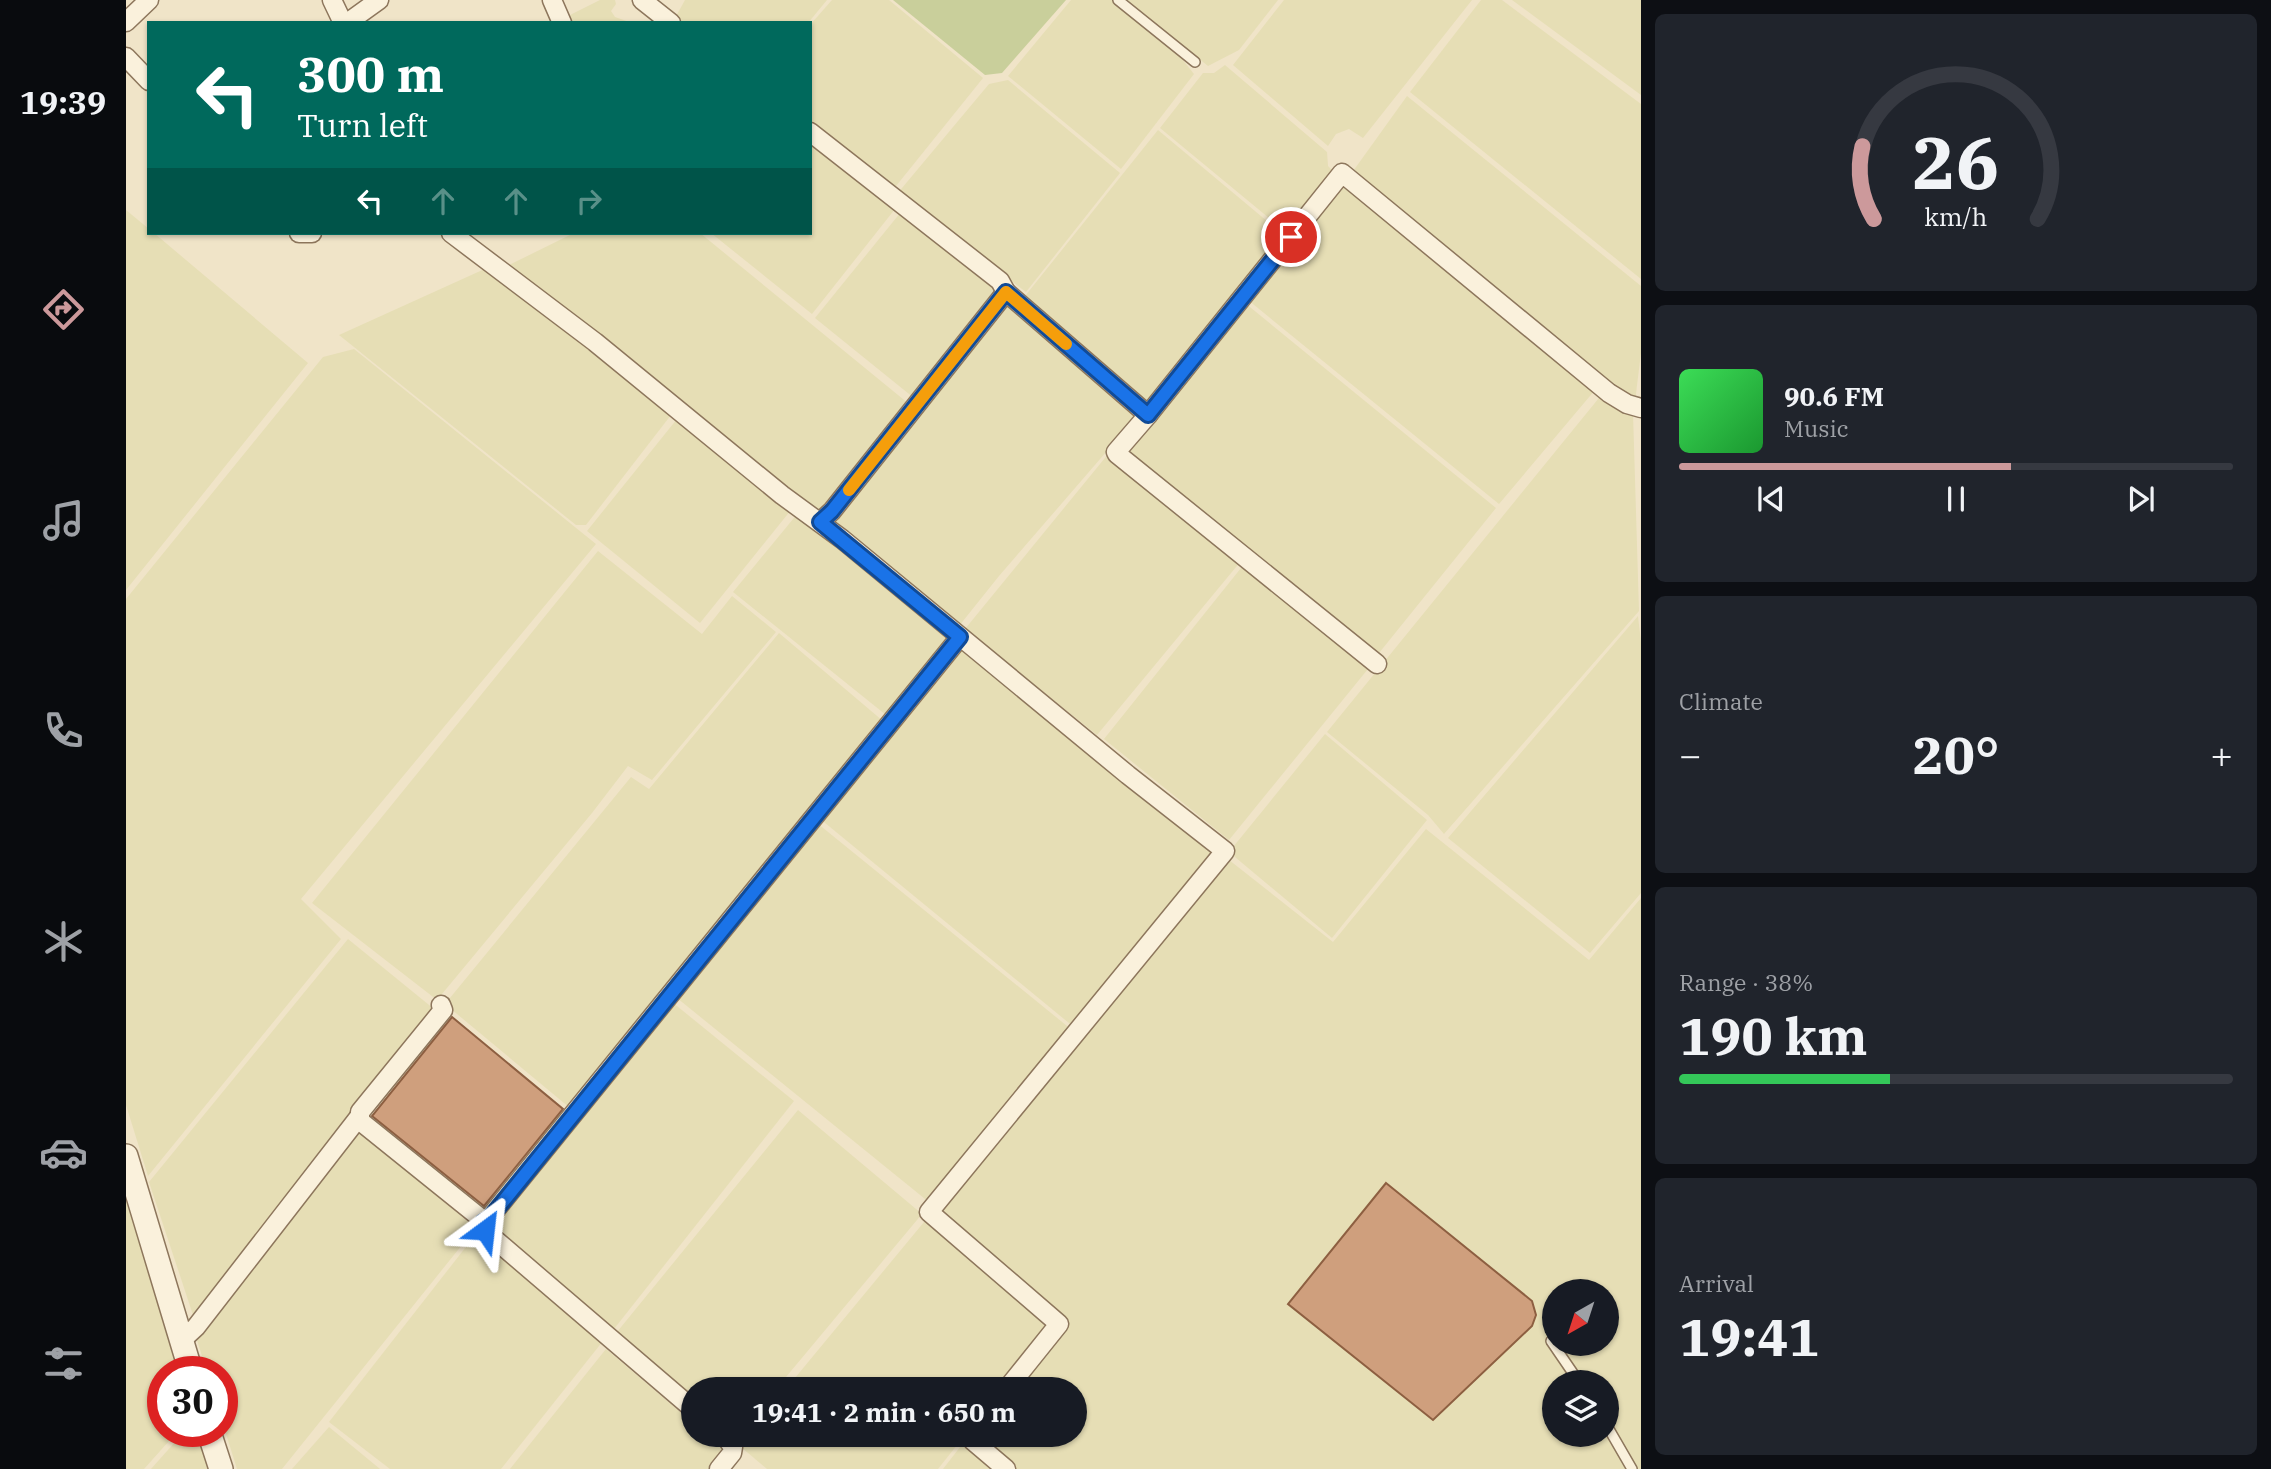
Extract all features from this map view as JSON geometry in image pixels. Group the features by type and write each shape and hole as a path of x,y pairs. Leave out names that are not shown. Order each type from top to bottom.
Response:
{"street":[{"path":"126,22 149,0"},
{"path":"332,0 344,21"},
{"path":"348,21 379,0"},
{"path":"552,0 561,21"},
{"path":"642,0 668,21"},
{"path":"126,57 147,79"},
{"path":"812,134 1000,281 1006,292 1148,415"},
{"path":"1377,664 1116,452 1342,173 1609,393 1626,404 1641,408"},
{"path":"454,235 595,342 1225,851 929,1212 1059,1324 1016,1377"},
{"path":"820,522 832,511 1006,292"},
{"path":"483,1222 489,1219 960,637"},
{"path":"181,1340 196,1326 359,1117 360,1112 443,1010 441,1005"},
{"path":"359,1117 360,1121 483,1222 485,1230 681,1399"},
{"path":"126,1156 186,1356"},
{"path":"214,1447 221,1469"},
{"path":"719,1469 732,1453 733,1447"},
{"path":"980,1447 1006,1469"}],"lane":[{"path":"1118,0 1195,62"},
{"path":"1619,1446 1632,1469"}],"shaded area":[{"path":"600,0 615,0 616,4 611,11 615,17 626,21 566,21 572,14"},
{"path":"685,0 827,0 810,21 677,21 675,18"},
{"path":"832,0 889,0 983,78 892,191 812,128 812,23"},
{"path":"1071,0 1112,0 1174,49 1194,74 1121,169 1008,76"},
{"path":"1127,0 1278,0 1239,50 1208,66"},
{"path":"1284,0 1472,0 1363,138 1349,129 1336,134 1328,146 1233,65"},
{"path":"1481,0 1502,0 1641,104 1641,279 1410,92"},
{"path":"1512,0 1641,0 1641,95"},
{"path":"1225,65 1327,152 1328,166 1335,173 1286,232 1160,128 1203,73 1214,73"},
{"path":"1008,80 1120,173 1026,292 897,194 989,84"},
{"path":"1407,96 1641,286 1641,353 1635,402 1603,382 1351,174"},
{"path":"1158,130 1286,237 1148,406 1021,301"},
{"path":"812,145 895,209 812,314 713,235 812,235"},
{"path":"1346,183 1595,390 1499,504 1248,300"},
{"path":"126,210 147,227 147,235 156,235 308,363 126,590"},
{"path":"901,212 999,290 914,398 815,318"},
{"path":"570,235 702,235 909,404 823,512 810,509 509,265"},
{"path":"489,267 671,415 586,525 576,525 339,335"},
{"path":"1008,298 1139,414 959,626 831,519"},
{"path":"1245,303 1496,508 1375,658 1123,454"},
{"path":"354,349 596,544 301,899 341,939 148,1176 126,1105 126,599 323,357"},
{"path":"1603,393 1633,413 1639,611 1444,834 1428,815 1327,732"},
{"path":"677,419 791,510 700,623 587,531"},
{"path":"1109,453 1241,561 1097,735 965,629"},
{"path":"798,513 951,634 886,715 733,592"},
{"path":"598,551 702,634 732,596 776,632 652,780 628,766 437,1000 312,903"},
{"path":"1245,563 1372,664 1229,840 1104,739"},
{"path":"1638,616 1641,642 1641,893 1590,953 1448,838"},
{"path":"779,633 883,721 570,1108 445,1004 631,777 649,789"},
{"path":"959,648 1215,853 1075,1028 819,818"},
{"path":"1325,734 1427,820 1332,938 1229,852"},
{"path":"817,823 1072,1030 930,1203 677,998"},
{"path":"1426,829 1589,960 1641,898 1641,1469 1012,1469 986,1447 1087,1447 1087,1377 1021,1377 1066,1325 933,1212 1224,856 1333,942"},
{"path":"348,939 434,1009 193,1315 149,1182"},
{"path":"672,1002 794,1101 614,1329 492,1224"},
{"path":"798,1110 922,1214 786,1377 681,1377 681,1388 617,1332"},
{"path":"359,1131 467,1221 474,1230 282,1469 237,1469 230,1447 238,1447 238,1356 202,1356 197,1340"},
{"path":"126,1195 176,1356 147,1356 147,1447 164,1447 144,1469 126,1469"},
{"path":"929,1216 1055,1321 1011,1377 796,1377"},
{"path":"476,1234 603,1341 501,1469 390,1469 329,1422"},
{"path":"606,1349 681,1413 681,1447 720,1447 725,1451 710,1469 510,1469"},
{"path":"329,1427 380,1469 292,1469"},
{"path":"171,1447 206,1447 213,1469 151,1469"},
{"path":"741,1447 955,1447 938,1469 767,1469"},
{"path":"960,1447 970,1447 995,1469 943,1469"}],"green space":[{"path":"893,0 1066,0 1002,73 985,75"}],"building":[{"path":"452,1017 563,1109 484,1206 372,1116"},
{"path":"1386,1183 1532,1301 1536,1315 1532,1326 1433,1420 1288,1304"}],"slow traffic":[{"path":"849,490 1006,292 1066,344"}],"route":[{"path":"485,1230 483,1222 489,1219 960,637 820,522 832,511 1006,292 1148,415 1291,237"}]}
